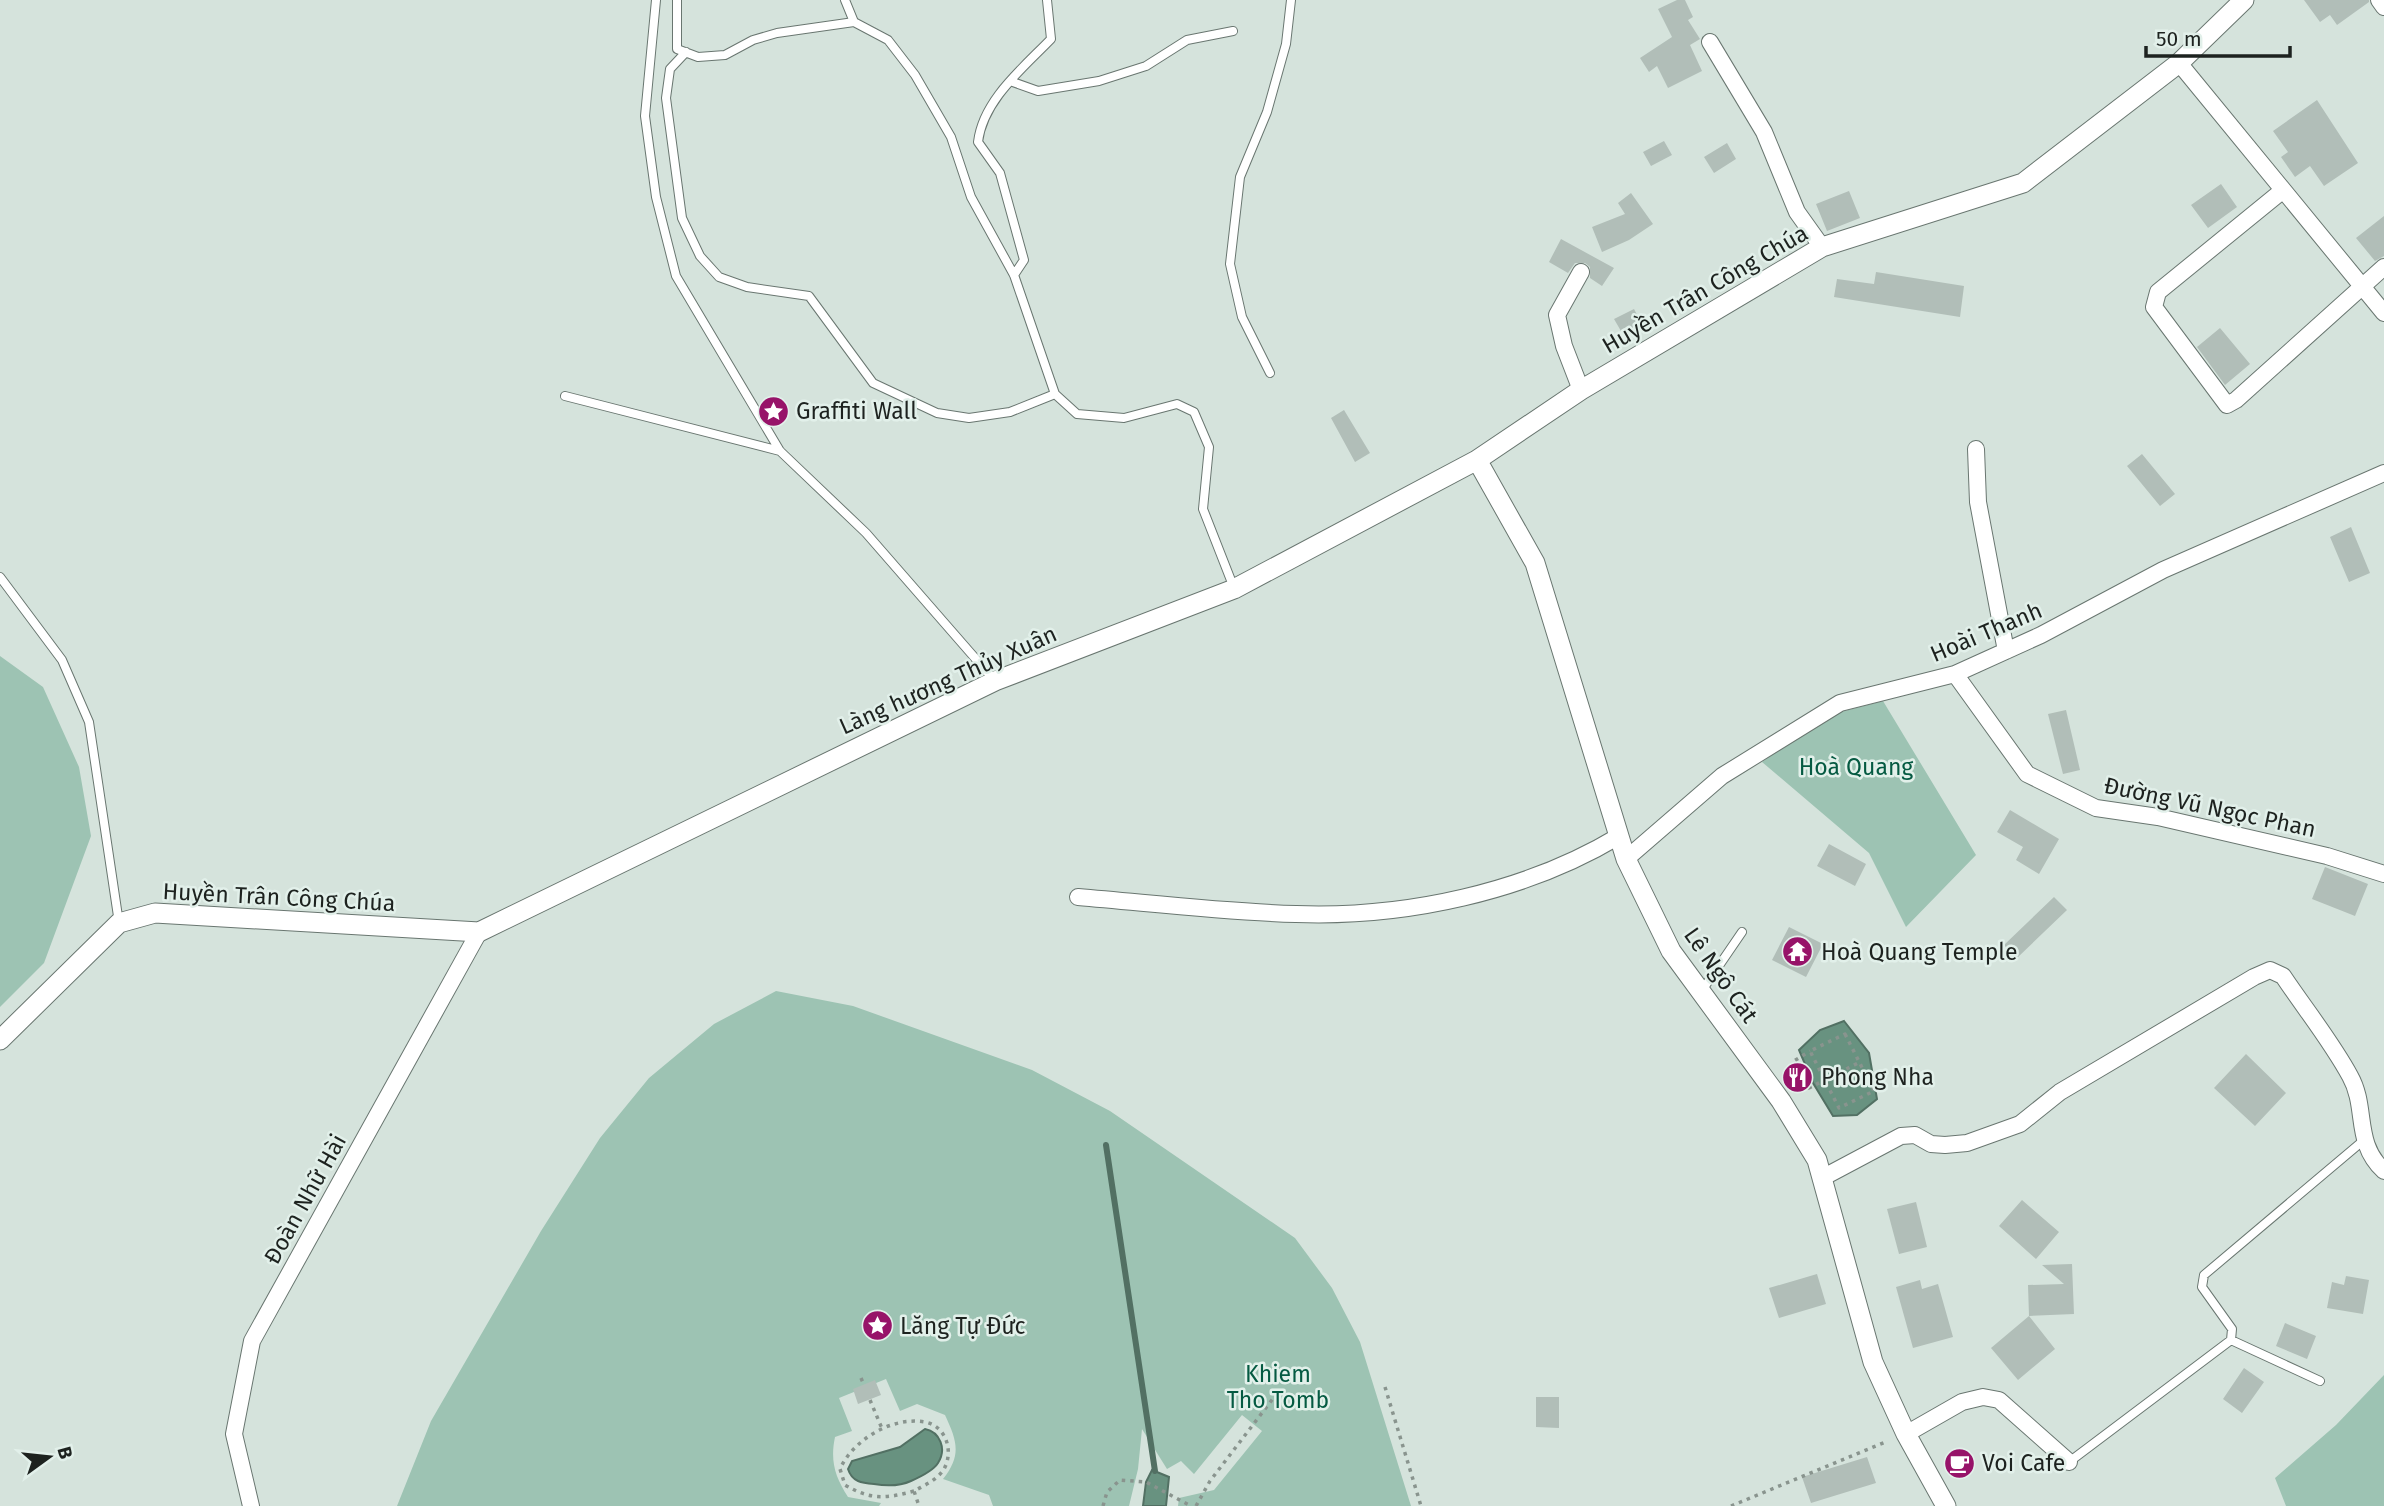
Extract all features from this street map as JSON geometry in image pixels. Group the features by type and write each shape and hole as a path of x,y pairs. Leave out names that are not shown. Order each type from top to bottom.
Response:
{"street":[{"name":"Huyền Trân Công Chúa","path":"1477,460 1581,390 1822,247 2023,183 2179,63 2244,0"},
{"path":"2379,0 2384,7"},
{"path":"1710,42 1764,132 1797,212 1822,247"},
{"path":"2179,63 2384,313"},
{"path":"2282,191 2158,292 2154,307 2227,405 2236,400 2384,267"},
{"path":"1581,272 1557,315 1564,346 1581,390"},
{"path":"1976,449 1978,502 2006,651"},
{"name":"Làng hương Thủy Xuân","path":"479,932 995,681 1234,589 1477,460"},
{"name":"Lê Ngô Cát","path":"1477,460 1535,563 1626,859 1671,951 1781,1101 1817,1160 1873,1362 1906,1434 1946,1506"},
{"name":"Hoài Thanh","path":"1626,859 1722,776 1840,703 1955,674 2006,651 2163,570 2384,473"},
{"name":"Đường Vũ Ngọc Phan","path":"1955,674 2027,774 2096,808 2158,817 2328,856 2384,874"},
{"path":"1078,897 1297,915 1410,906 1458,898 1550,871 1585,856 1619,836"},
{"name":"Huyền Trân Công Chúa","path":"0,1040 120,923 155,913 479,932"},
{"name":"Đoàn Nhữ Hài","path":"251,1506 234,1434 252,1341 479,932"},
{"path":"1822,1178 1901,1136 1915,1135 1931,1144 1967,1143 2020,1124 2060,1093 2270,970 2283,976 2352,1078 2364,1140 2374,1162 2384,1171"},
{"path":"1906,1434 1962,1402 1983,1397 1999,1400 2069,1462"}],"lane":[{"path":"656,0 645,116 656,197 676,276 780,451 866,533 995,681"},
{"path":"677,0 677,49 698,57 725,55 753,40 777,33 854,22 888,40 915,75 951,136 971,198 1014,275 1055,394 1077,414 1124,418 1177,404 1194,412 1209,447 1203,509 1234,589"},
{"path":"845,0 854,22"},
{"path":"1014,275 1024,260 1015,220 1000,173 978,142 980,124 1010,81 1051,39 1047,0"},
{"path":"1270,373 1242,317 1230,264 1240,177 1267,111 1286,44 1291,0"},
{"path":"1010,81 1038,91 1099,80 1146,66 1188,40 1233,31"},
{"path":"687,52 670,69 666,98 682,218 699,256 719,277 747,287 809,296 873,383 937,413 968,418 1010,412 1055,394"},
{"path":"565,396 780,451"},
{"path":"0,577 62,660 89,722 120,923"},
{"path":"1701,992 1742,932"},
{"path":"2069,1462 2231,1340 2232,1329 2202,1287 2204,1275 2364,1140"},
{"path":"2231,1340 2320,1381"}],"path":[{"path":"1807,1083 1794,1061 1811,1051 1845,1034 1874,1091 1839,1108 1811,1051"},
{"path":"1809,1088 1860,1062"},
{"path":"861,1378 864,1385"},
{"path":"1385,1387 1422,1506"},
{"path":"1103,1506 1107,1492 1120,1480 1146,1482 1193,1506 1278,1392"},
{"path":"870,1399 883,1430"},
{"path":"905,1422 924,1422 939,1427 947,1441 945,1467 935,1479 914,1491 890,1497 865,1496 845,1485 840,1469 845,1457 863,1439 905,1422"},
{"path":"1731,1506 1906,1434"},
{"path":"914,1491 919,1506"}],"green space":[{"path":"0,656 43,687 79,767 91,836 44,963 0,1007"},
{"name":"Hoà Quang","path":"1883,701 1976,855 1906,927 1869,853 1762,762 1829,715"},
{"name":"Khiem Tho Tomb","path":"776,991 853,1006 1032,1070 1110,1111 1295,1238 1332,1288 1360,1342 1411,1506 1178,1506 1179,1498 1214,1490 1262,1431 1242,1415 1194,1474 1181,1461 1167,1469 1142,1429 1138,1469 1129,1506 993,1506 989,1495 943,1479 953,1463 956,1448 945,1415 917,1404 900,1411 886,1379 839,1398 852,1431 835,1437 833,1454 837,1476 848,1497 881,1503 879,1506 397,1506 431,1421 541,1231 600,1138 649,1078 714,1024"},
{"path":"2384,1375 2384,1506 2286,1506 2275,1478 2336,1425"}],"shaded area":[{"path":"1844,1021 1869,1053 1877,1099 1857,1115 1833,1116 1813,1083 1799,1050 1820,1030"},
{"path":"925,1429 938,1437 942,1447 941,1458 926,1474 907,1483 888,1485 862,1482 850,1473 848,1469 852,1461 900,1447"},
{"path":"1152,1470 1169,1477 1166,1506 1143,1506 1146,1482"}],"building":[{"path":"1677,0 1685,0 1693,17 1688,20 1700,39 1690,45 1702,71 1668,88 1657,66 1649,72 1640,58 1672,37 1658,9"},
{"path":"2304,0 2369,2 2337,25 2330,15 2320,22"},
{"path":"2317,100 2358,163 2324,186 2310,166 2295,177 2281,157 2288,152 2273,131"},
{"path":"1664,141 1672,155 1651,166 1643,152"},
{"path":"1727,143 1736,159 1714,173 1704,157"},
{"path":"2221,184 2237,207 2208,228 2191,205"},
{"path":"1849,191 1860,218 1827,231 1816,204"},
{"path":"1631,193 1653,224 1629,240 1602,252 1592,227 1625,214 1618,203"},
{"path":"2384,216 2384,256 2375,261 2356,238"},
{"path":"1561,239 1614,268 1602,286 1590,278 1590,267 1585,263 1575,263 1568,273 1549,262"},
{"path":"1876,272 1964,286 1960,317 1834,297 1837,279 1874,284"},
{"path":"1634,309 1644,328 1625,338 1614,319"},
{"path":"2220,328 2250,364 2225,385 2197,347"},
{"path":"1344,410 1370,453 1355,462 1331,418"},
{"path":"2142,454 2175,494 2160,506 2127,466"},
{"path":"2351,527 2370,573 2349,582 2330,537"},
{"path":"2066,710 2080,770 2063,774 2048,714"},
{"path":"2010,810 2059,839 2039,874 2016,860 2023,847 1997,832"},
{"name":"Hoà Quang Temple","path":"1829,844 1866,864 1855,886 1817,866"},
{"path":"2325,867 2368,884 2355,916 2312,899"},
{"path":"2054,897 2067,910 2017,958 2004,945"},
{"name":"Hoà Quang Temple","path":"1789,927 1823,944 1806,977 1772,960"},
{"path":"2246,1054 2286,1093 2255,1126 2214,1088"},
{"path":"2022,1200 2059,1232 2036,1259 1999,1226"},
{"path":"1916,1202 1927,1247 1899,1254 1887,1209"},
{"path":"2072,1264 2074,1314 2029,1316 2028,1285 2064,1284 2042,1265"},
{"path":"1817,1274 1826,1304 1779,1318 1769,1288"},
{"path":"2346,1276 2369,1280 2363,1314 2327,1308 2332,1282 2344,1285"},
{"path":"1920,1280 1922,1289 1938,1284 1953,1337 1913,1348 1896,1287"},
{"path":"2029,1316 2055,1349 2018,1380 1991,1348"},
{"path":"2285,1323 2316,1336 2307,1359 2276,1346"},
{"path":"2244,1368 2264,1382 2242,1413 2223,1399"},
{"path":"875,1380 881,1395 858,1404 853,1389"},
{"path":"1536,1397 1559,1397 1559,1428 1536,1427"},
{"path":"1867,1457 1876,1483 1811,1503 1802,1477"}],"waterway":[{"path":"1106,1145 1155,1471"}],"place":[{"name":"Graffiti Wall","path":"773,411"},
{"name":"Hoà Quang Temple","path":"1798,952"},
{"name":"Phong Nha","path":"1798,1077"},
{"name":"Lăng Tự Đức","path":"877,1326"},
{"name":"Voi Cafe","path":"1959,1463"}]}
